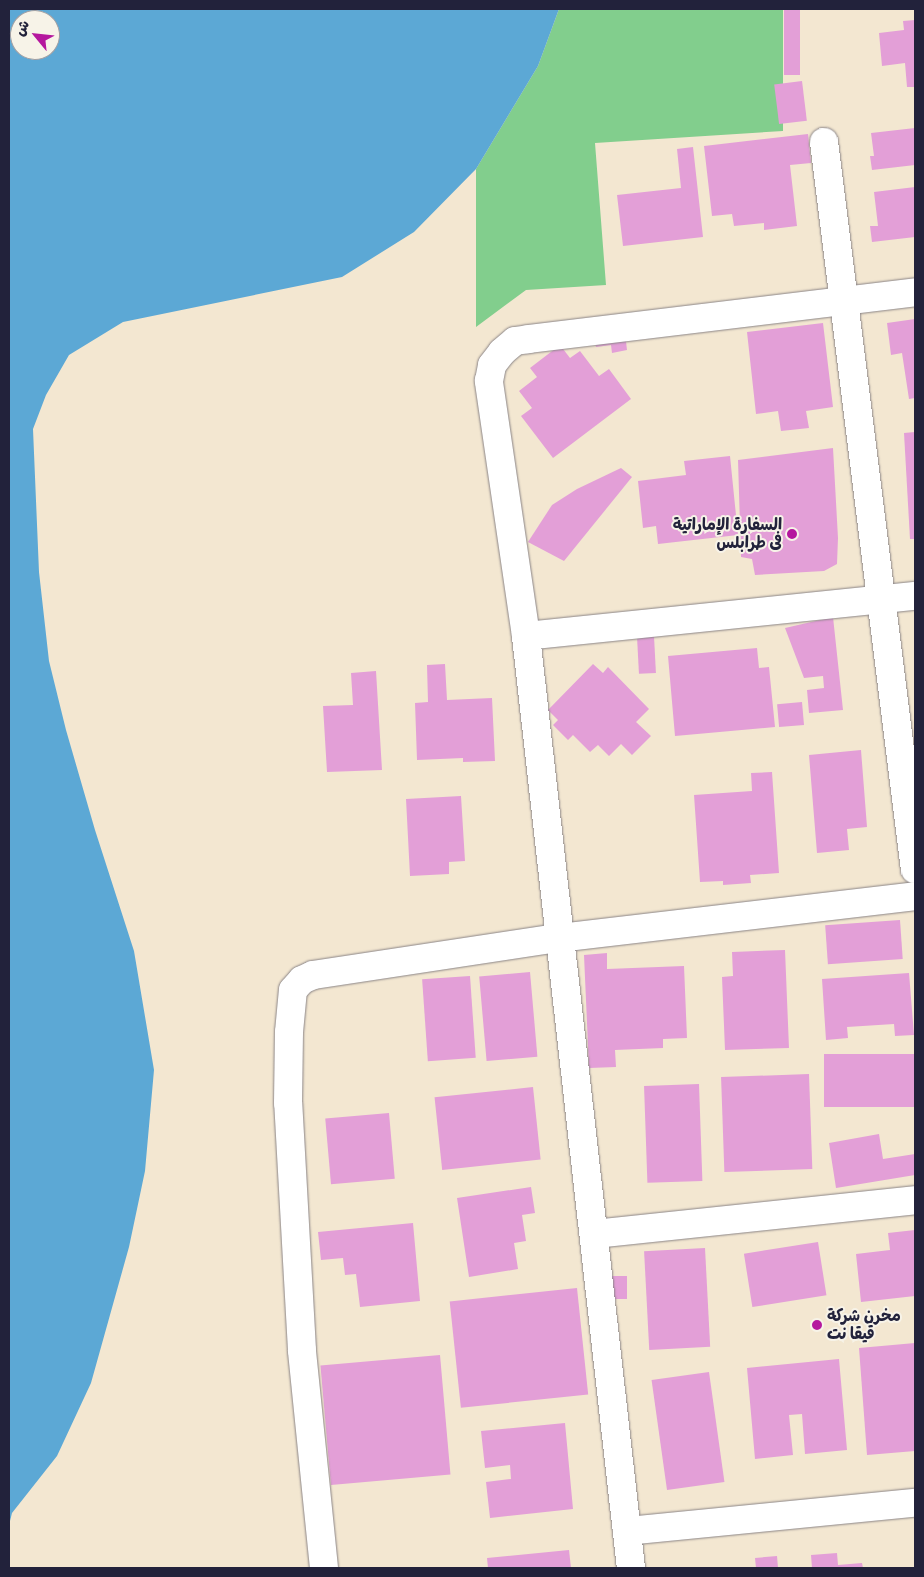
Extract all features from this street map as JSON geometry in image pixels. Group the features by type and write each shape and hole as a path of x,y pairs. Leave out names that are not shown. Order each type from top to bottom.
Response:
{"street":[{"path":"824,142 915,868"},
{"path":"631,1568 526,636 489,381 492,365 502,352 515,341 529,338 915,292"},
{"path":"526,636 915,596"},
{"path":"324,1568 302,1350 289,1113 289,1032 293,990 302,980 313,975 559,938 915,896"},
{"path":"594,1234 915,1200"},
{"path":"627,1532 915,1503"}],"green space":[{"path":"559,9 783,9 783,131 595,143 606,285 526,290 476,327 476,169 538,66"}],"water":[{"path":"9,9 559,9 538,66 476,169 414,232 342,277 123,322 69,355 46,395 33,429 39,572 49,661 66,730 95,830 134,951 154,1070 145,1171 129,1247 91,1383 57,1456 12,1513 9,1525"}],"building":[{"path":"784,9 800,9 800,75 784,75"},
{"path":"915,20 915,87 907,87 905,63 882,66 879,33 904,30 903,21"},
{"path":"802,81 807,121 779,124 774,84"},
{"path":"915,128 915,165 872,170 870,156 874,156 871,133"},
{"path":"808,134 811,163 790,165 797,226 764,230 764,223 734,226 732,214 712,216 704,146"},
{"path":"693,147 703,237 623,246 617,195 681,188 677,149"},
{"path":"915,187 915,237 872,242 870,226 878,226 874,192"},
{"path":"915,319 915,398 909,399 902,353 891,355 887,323"},
{"path":"823,323 833,407 806,411 809,428 781,431 778,411 756,414 747,332"},
{"path":"625,333 627,350 612,353 611,345 596,347 594,337"},
{"path":"560,345 570,358 580,351 599,376 609,369 631,399 553,458 521,416 532,408 519,391 537,377 530,368"},
{"path":"915,432 915,539 910,539 904,433"},
{"path":"833,448 838,538 837,564 824,571 755,575 752,559 741,557 738,460"},
{"path":"730,456 738,535 658,544 656,526 643,528 638,481 686,475 684,461"},
{"path":"621,468 632,477 564,561 528,542 552,505 577,489"},
{"path":"833,617 843,710 809,713 807,690 824,688 823,676 804,678 785,628"},
{"path":"654,636 656,673 639,674 637,637"},
{"path":"757,648 759,668 769,667 775,727 675,736 668,656"},
{"path":"445,664 447,700 492,698 495,761 463,762 463,758 417,760 415,703 428,702 427,665"},
{"path":"593,664 603,673 608,667 649,709 636,722 651,736 632,755 621,744 609,756 598,745 590,752 573,735 568,740 553,725 558,720 548,710"},
{"path":"376,671 382,770 327,772 323,706 353,705 351,673"},
{"path":"802,702 804,725 779,727 777,704"},
{"path":"861,750 867,827 847,829 849,850 817,853 809,755"},
{"path":"772,772 779,873 750,875 751,883 723,885 723,881 700,882 694,795 752,791 751,773"},
{"path":"461,796 465,861 449,862 449,874 410,876 406,799"},
{"path":"900,920 903,959 828,964 825,925"},
{"path":"785,950 789,1048 725,1050 722,977 733,976 732,952"},
{"path":"607,953 607,969 684,966 687,1038 663,1039 663,1048 615,1050 616,1067 589,1068 584,955"},
{"path":"530,972 537,1057 487,1061 479,976"},
{"path":"909,973 914,1035 895,1036 894,1024 847,1027 848,1038 826,1040 822,979"},
{"path":"470,976 476,1058 428,1061 422,979"},
{"path":"824,1054 915,1054 915,1107 824,1107"},
{"path":"809,1074 812,1169 724,1172 721,1077"},
{"path":"699,1084 702,1181 647,1183 644,1086"},
{"path":"533,1087 541,1160 442,1170 435,1097"},
{"path":"389,1113 395,1179 331,1184 325,1119"},
{"path":"879,1134 883,1159 915,1154 915,1175 836,1188 829,1143"},
{"path":"531,1187 535,1213 522,1215 526,1241 514,1243 518,1269 469,1277 457,1198"},
{"path":"413,1223 420,1301 360,1307 356,1274 345,1275 343,1258 321,1260 318,1232"},
{"path":"915,1230 915,1296 861,1302 856,1254 890,1250 888,1233"},
{"path":"818,1242 826,1295 752,1307 744,1254"},
{"path":"705,1248 710,1347 649,1350 644,1251"},
{"path":"609,1276 627,1276 627,1299 609,1299"},
{"path":"577,1288 588,1394 461,1408 450,1301"},
{"path":"915,1343 915,1451 867,1455 859,1348"},
{"path":"440,1355 450,1475 331,1485 320,1365"},
{"path":"839,1359 847,1450 805,1454 802,1414 789,1415 793,1455 755,1459 747,1368"},
{"path":"709,1372 724,1482 667,1490 652,1380"},
{"path":"565,1423 573,1509 490,1518 486,1482 511,1479 510,1465 485,1468 481,1431"},
{"path":"569,1550 571,1568 488,1568 487,1558"},
{"path":"837,1553 838,1565 862,1563 863,1568 812,1568 811,1555"},
{"path":"777,1556 778,1568 756,1568 755,1558"}],"place":[{"name":"السفارة الإماراتية فى طرابلس","path":"792,534"},
{"name":"مخرن شركة قيقا نت","path":"817,1325"}]}
